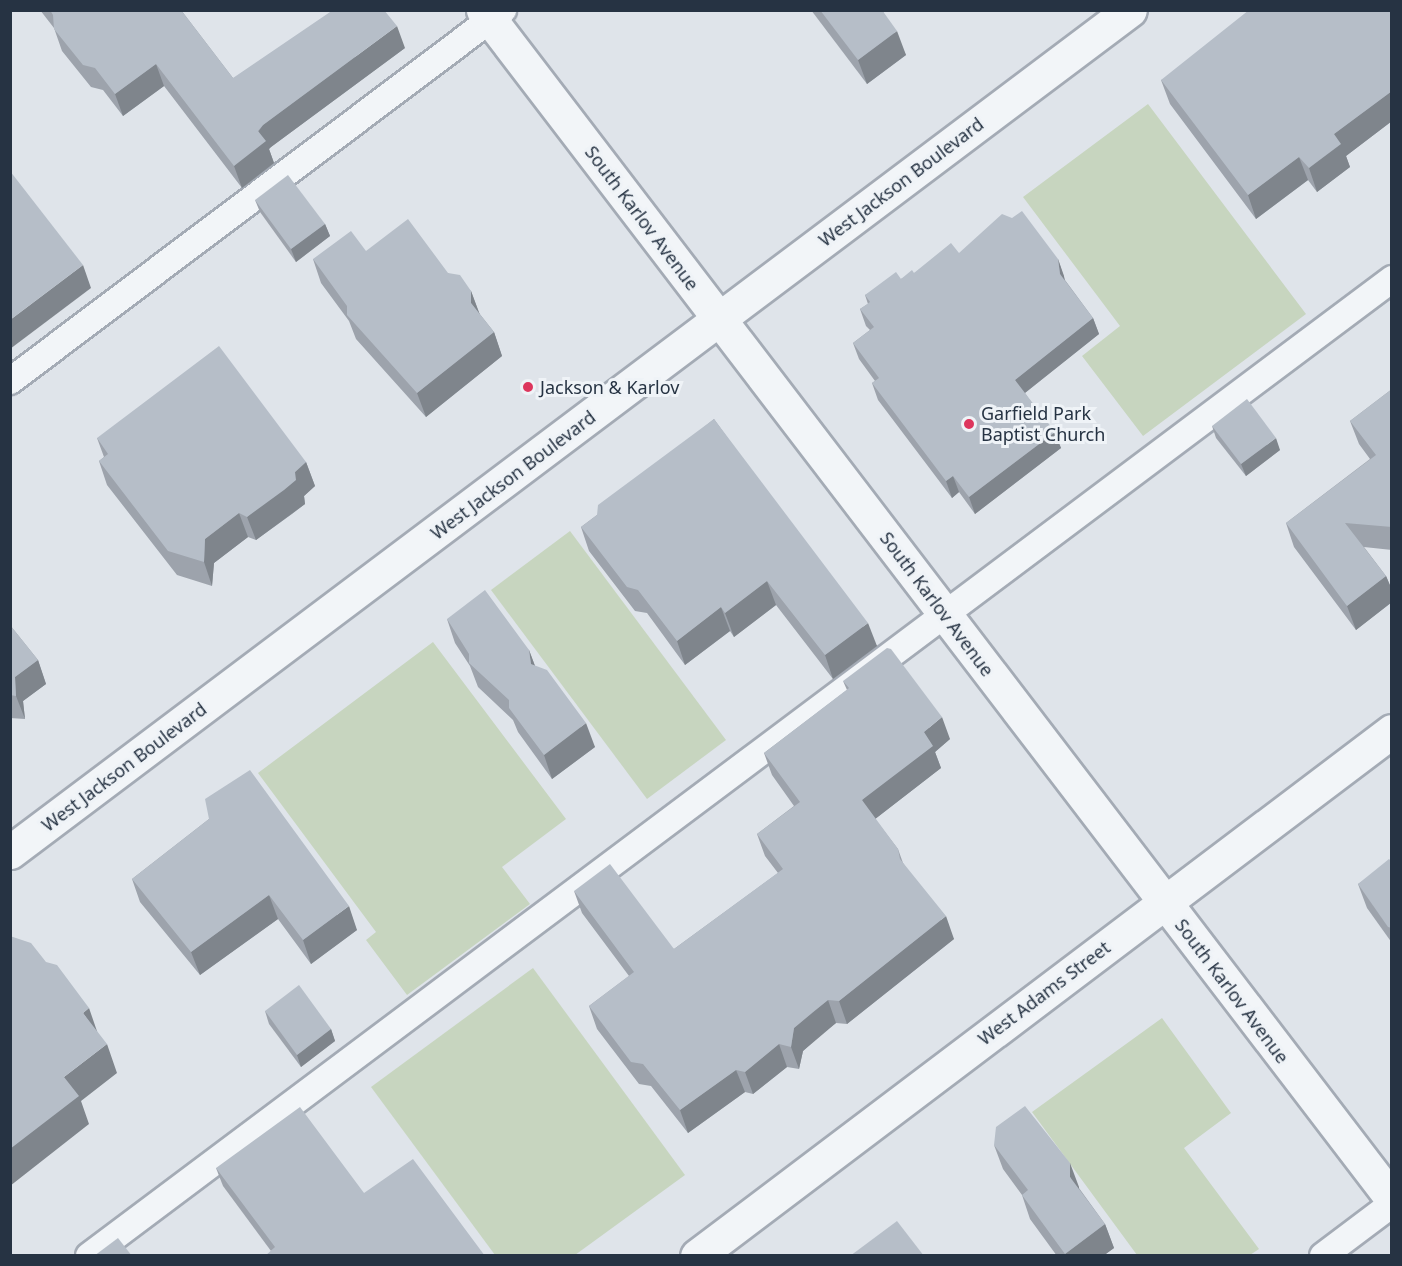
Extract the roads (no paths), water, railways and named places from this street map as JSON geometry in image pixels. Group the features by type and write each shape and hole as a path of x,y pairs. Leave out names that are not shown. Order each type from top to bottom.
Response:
{"street":[{"name":"West Jackson Boulevard","path":"10,852 1130,10"},
{"name":"South Karlov Avenue","path":"492,14 719,320 1392,1199"},
{"name":"West Adams Street","path":"697,1256 1392,731"}],"lane":[{"path":"10,381 492,14"},
{"path":"89,1256 1392,279"},
{"path":"1323,1256 1392,1204"}],"place":[{"name":"Jackson & Karlov","path":"528,387"},
{"name":"Garfield Park Baptist Church","path":"969,424"}]}
